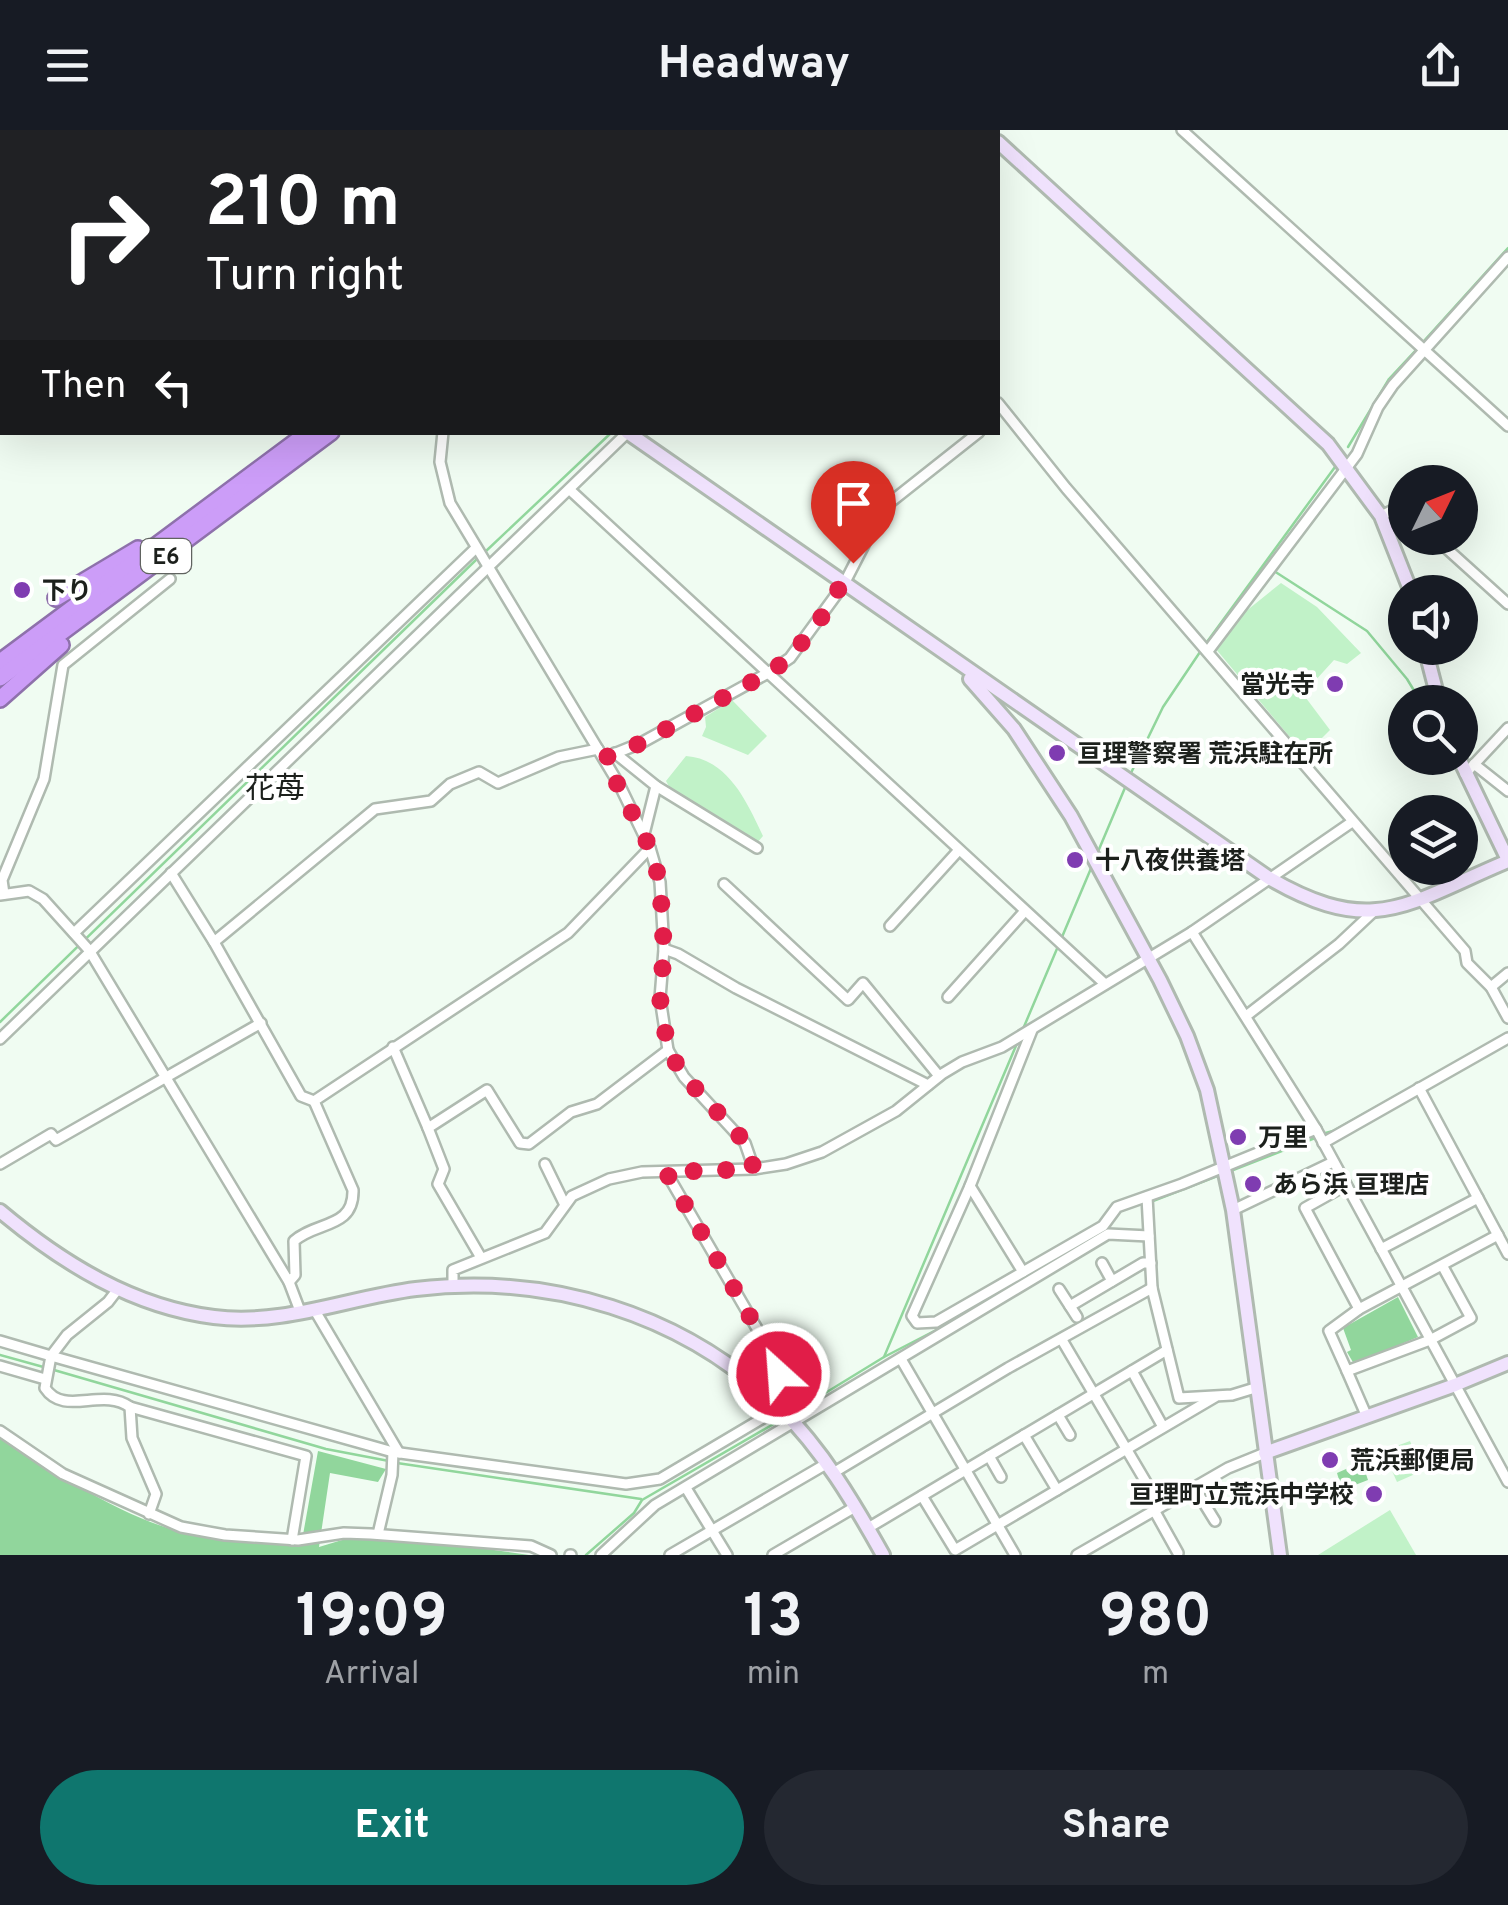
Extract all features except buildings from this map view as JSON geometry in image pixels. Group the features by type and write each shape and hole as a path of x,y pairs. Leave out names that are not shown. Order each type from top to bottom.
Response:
{"highway":[{"name":"E6","path":"0,662 305,435"},
{"name":"E6","path":"0,678 327,435"},
{"path":"56,598 131,554 295,443"},
{"path":"0,699 180,546"}],"street":[{"path":"1182,130 1508,426"},
{"path":"1000,144 1314,430 1348,467 1381,516 1404,575"},
{"path":"1205,647 1274,566 1348,467 1378,407 1424,349 1508,257"},
{"path":"1000,410 1465,951 1468,964 1491,988 1508,1018"},
{"path":"443,435 440,462 456,514 601,754 650,848 660,882 664,950 660,998 668,1050 684,1076 745,1142 754,1169"},
{"path":"0,1039 626,435"},
{"path":"631,435 959,665 1269,878 1304,898 1332,908 1372,913 1418,900 1508,861 1475,775"},
{"path":"214,942 376,810 431,801 450,784 479,772 498,783 559,757 614,754 768,673 790,658 844,584 884,508 975,435"},
{"path":"570,490 1105,984"},
{"path":"1381,516 1388,512"},
{"path":"74,933 476,548"},
{"path":"1454,555 1508,604"},
{"path":"170,579 63,665 44,779 2,880 2,895 29,890 89,950 289,1282 300,1312"},
{"path":"959,665 1014,729 1090,850 1187,1036 1207,1090 1232,1210 1280,1555"},
{"path":"1478,763 1508,728"},
{"path":"614,754 656,786 757,848"},
{"path":"1478,772 1508,791"},
{"path":"644,834 656,786"},
{"path":"453,1284 453,1270 545,1233 564,1203 581,1190 609,1179 642,1172 754,1169 822,1152 896,1112 962,1062 985,1056 1148,960 1352,822"},
{"path":"314,1102 568,933 650,848"},
{"path":"890,926 959,850"},
{"path":"171,873 301,1096 314,1102 353,1190 354,1202 348,1214 338,1222 298,1236 294,1242 295,1275 289,1282"},
{"path":"724,884 848,1000 863,983 939,1076"},
{"path":"948,997 1025,911"},
{"path":"1246,1016 1339,944 1372,913"},
{"path":"1192,932 1316,1129 1508,1482"},
{"path":"664,950 928,1084"},
{"path":"1491,988 1508,973"},
{"path":"0,1164 51,1134 56,1140 261,1023"},
{"path":"1030,1030 970,1186 912,1316 924,1325 936,1322 1103,1226 1117,1206 1148,1200 1225,1172 1316,1129"},
{"path":"1323,1142 1508,1038"},
{"path":"393,1046 444,1169 438,1184 480,1256"},
{"path":"428,1128 487,1090 520,1143 529,1144 571,1112 597,1104 668,1050"},
{"path":"1419,1088 1508,1254"},
{"path":"1232,1210 1333,1162"},
{"path":"546,1164 564,1203"},
{"path":"666,1172 776,1363 779,1374 765,1394"},
{"path":"1346,1185 1305,1208 1359,1308"},
{"path":"970,1186 1023,1272"},
{"path":"1381,1249 1478,1198"},
{"path":"1148,1200 1152,1288 1179,1398 1215,1398 1255,1388"},
{"path":"0,1211 62,1257 118,1290 168,1308 218,1318 300,1312 453,1284 549,1291 635,1314 706,1349 765,1394 830,1468 881,1554"},
{"path":"601,1555 654,1505 686,1488 785,1414 901,1359 1108,1234 1150,1236"},
{"path":"1367,1417 1329,1330 1359,1308 1498,1235"},
{"path":"1102,1263 1112,1281"},
{"path":"1070,1306 1143,1263 1151,1263"},
{"path":"1347,1371 1430,1340 1471,1318 1442,1265"},
{"path":"1060,1288 1077,1317"},
{"path":"670,1555 931,1414 1152,1288"},
{"path":"118,1290 50,1356 44,1378 51,1398 62,1403 111,1397 130,1407 306,1456 295,1540"},
{"path":"314,1309 395,1454 374,1534"},
{"path":"1062,1340 1126,1449 1178,1553"},
{"path":"0,1341 395,1454 626,1484 660,1479 768,1415 785,1414"},
{"path":"868,1528 1167,1350"},
{"path":"901,1359 1015,1555"},
{"path":"1077,1555 1228,1468 1508,1363"},
{"path":"0,1366 44,1378"},
{"path":"1132,1371 1163,1427"},
{"path":"922,1496 955,1550 1215,1398"},
{"path":"130,1407 132,1438 156,1494 149,1514"},
{"path":"1058,1415 1070,1435"},
{"path":"0,1430 63,1474 181,1527 295,1540 374,1534 531,1546 551,1555"},
{"path":"1024,1435 1057,1490"},
{"path":"989,1456 1001,1476"},
{"path":"686,1488 727,1555"},
{"path":"1194,1488 1215,1521"},
{"path":"773,1555 855,1507"}],"shaded area":[{"path":"1281,583 1317,607 1361,653 1347,664 1334,660 1303,694 1330,730 1305,755 1215,648 1240,616"},
{"path":"732,700 767,736 748,755 702,736 705,717"},
{"path":"686,756 714,765 734,784 763,836 756,844 672,792 666,781"},
{"path":"1398,1297 1418,1337 1354,1364 1347,1352 1351,1350 1343,1328"},
{"path":"0,1438 86,1491 155,1524 208,1538 301,1546 318,1451 386,1469 378,1482 330,1473 319,1547 352,1537 529,1555 0,1555"},
{"path":"1410,1441 1422,1471 1397,1482 1383,1451"},
{"path":"1362,1462 1368,1480 1342,1490 1337,1473"},
{"path":"1390,1510 1416,1555 1318,1555"}],"waterway":[{"path":"1423,342 1508,248"},
{"path":"1348,447 1389,379 1416,350"},
{"path":"485,552 609,435"},
{"path":"1204,646 1335,467"},
{"path":"0,1022 479,557"},
{"path":"1274,571 1367,631 1411,685"},
{"path":"1130,775 1163,707 1200,652"},
{"path":"1480,774 1493,784"},
{"path":"1097,854 1127,783"},
{"path":"1062,937 1092,866"},
{"path":"1023,1029 1059,944"},
{"path":"1322,1134 1508,1033"},
{"path":"791,1414 884,1357 1018,1041"},
{"path":"1228,1172 1315,1138"},
{"path":"1134,1205 1220,1175"},
{"path":"884,1357 1106,1229"},
{"path":"0,1355 47,1368"},
{"path":"54,1370 326,1449 389,1461"},
{"path":"586,1555 634,1513 642,1500 784,1418"},
{"path":"397,1463 641,1499"}],"place":[{"name":"下り","path":"22,590"},
{"name":"當光寺","path":"1335,684"},
{"name":"亘理警察署 荒浜駐在所","path":"1057,753"},
{"name":"十八夜供養塔","path":"1075,860"},
{"name":"万里","path":"1238,1137"},
{"name":"あら浜 亘理店","path":"1253,1184"},
{"name":"荒浜郵便局","path":"1330,1460"},
{"name":"亘理町立荒浜中学校","path":"1374,1494"}],"district":[{"name":"花苺","path":"275,788"}],"route":[{"path":"779,1374 716,1255 666,1172 754,1169 745,1142 684,1076 668,1050 660,998 664,950 660,882 650,848 604,758 641,743 790,658 827,610 853,563"}]}
